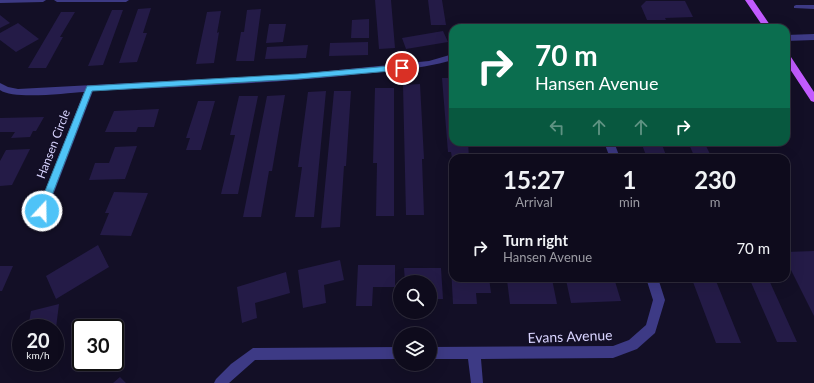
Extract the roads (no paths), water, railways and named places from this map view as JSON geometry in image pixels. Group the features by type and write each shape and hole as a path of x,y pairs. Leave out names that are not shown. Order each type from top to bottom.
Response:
{"main road":[{"path":"749,0 765,24"},
{"path":"790,62 814,99"}],"street":[{"path":"790,38 814,37"},
{"path":"0,86 6,90 18,92 312,75 402,68 429,64 449,58"},
{"name":"Hansen Circle","path":"42,211 90,88"},
{"name":"Evans Avenue","path":"437,353 613,352 633,345 651,330 658,300 653,282"},
{"path":"220,383 235,368 253,354 393,353"},
{"path":"474,353 477,383"}],"lane":[{"path":"0,1 43,0"},
{"path":"57,0 126,0"},
{"path":"796,7 814,7"}]}
